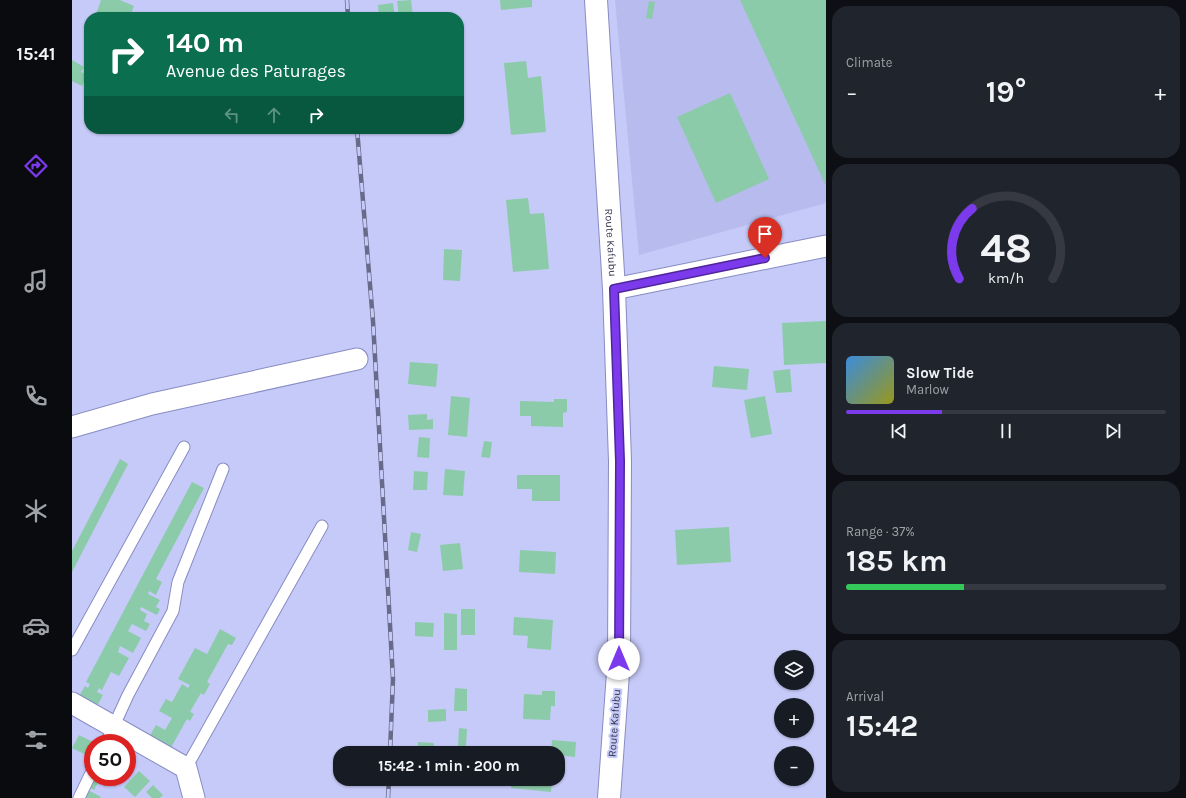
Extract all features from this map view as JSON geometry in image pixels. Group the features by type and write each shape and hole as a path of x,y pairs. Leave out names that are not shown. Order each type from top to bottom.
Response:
{"main road":[{"name":"Route Kafubu","path":"596,0 614,289 620,461 619,659 609,798"}],"street":[{"path":"614,289 826,246"},
{"path":"72,427 152,404 357,359"},
{"path":"72,703 110,734"},
{"path":"136,746 186,768 194,798"}],"lane":[{"path":"72,650 184,448"},
{"path":"111,734 128,695 173,611 178,582 223,469"},
{"path":"186,768 322,526"},
{"path":"78,798 84,786"}],"shaded area":[{"path":"615,0 826,0 826,203 639,255"}],"building":[{"path":"101,0 120,0 134,6 132,12 97,12"},
{"path":"411,0 412,12 398,12 397,1"},
{"path":"500,0 532,0 532,7 501,10"},
{"path":"740,0 826,0 826,186"},
{"path":"649,1 655,2 652,19 646,18"},
{"path":"393,3 394,12 379,12 378,5"},
{"path":"72,60 84,67 81,72 84,73 84,82 82,86 72,81"},
{"path":"526,61 528,78 541,76 546,132 511,135 504,63"},
{"path":"730,93 769,179 716,203 677,117"},
{"path":"528,198 530,214 544,213 549,269 513,272 506,200"},
{"path":"444,249 462,250 460,281 443,280"},
{"path":"826,321 826,363 784,365 782,323"},
{"path":"410,362 438,364 436,387 408,384"},
{"path":"714,366 749,369 747,390 712,387"},
{"path":"790,369 792,392 776,393 773,371"},
{"path":"451,396 470,398 467,437 448,435"},
{"path":"765,396 772,434 751,438 744,400"},
{"path":"554,399 567,399 567,412 563,413 563,427 531,426 531,416 520,416 520,401 554,402"},
{"path":"427,414 427,420 433,419 433,429 409,430 408,415"},
{"path":"419,437 430,438 429,458 417,457"},
{"path":"484,441 492,442 490,458 481,457"},
{"path":"120,459 128,464 72,572 72,551"},
{"path":"445,469 465,471 463,496 443,495"},
{"path":"414,471 428,472 427,490 413,490"},
{"path":"517,475 560,475 560,501 532,501 532,489 517,489"},
{"path":"192,482 204,488 156,579 162,582 156,595 149,591 148,594 160,600 156,607 160,609 157,615 141,607 140,610 147,614 144,621 150,624 146,631 132,624 128,631 141,638 133,653 120,646 118,652 129,658 119,676 111,672 102,690 99,688 97,692 103,695 97,706 79,696 85,686 88,688 90,684 86,682"},
{"path":"729,527 731,562 677,565 675,530"},
{"path":"411,532 421,534 417,552 408,550"},
{"path":"460,543 463,569 443,571 440,545"},
{"path":"520,550 556,552 555,574 519,572"},
{"path":"461,609 475,609 475,635 461,635"},
{"path":"444,613 457,614 457,650 444,650"},
{"path":"514,617 553,620 551,650 527,648 528,636 513,635"},
{"path":"415,622 434,623 433,637 415,636"},
{"path":"220,629 236,638 232,645 228,644 207,682 210,684 204,695 201,693 190,712 194,714 190,721 187,719 169,751 148,739 156,725 165,730 172,718 159,711 166,699 172,702 182,684 188,688 190,685 178,679 195,648 207,654"},
{"path":"455,688 467,689 467,711 454,711"},
{"path":"542,691 555,691 555,706 551,706 550,720 523,719 524,694 542,695"},
{"path":"446,709 446,721 428,722 428,710"},
{"path":"459,728 467,729 466,746 458,746"},
{"path":"79,735 84,738 84,754 72,748"},
{"path":"552,740 576,742 575,757 565,756 565,746 552,746"},
{"path":"418,742 434,743 434,746 418,746"},
{"path":"139,771 150,781 135,797 124,787 136,786 136,774"},
{"path":"153,785 163,795 160,798 152,798 146,792"},
{"path":"87,786 96,786 94,790"},
{"path":"511,786 551,786 551,792 511,788"},
{"path":"88,790 101,797 84,798"}],"railway":[{"path":"347,0 348,12"},
{"path":"357,134 373,321 393,679 390,746"},
{"path":"388,798 389,786"}],"route":[{"path":"619,659 620,461 614,289 765,258"}]}
